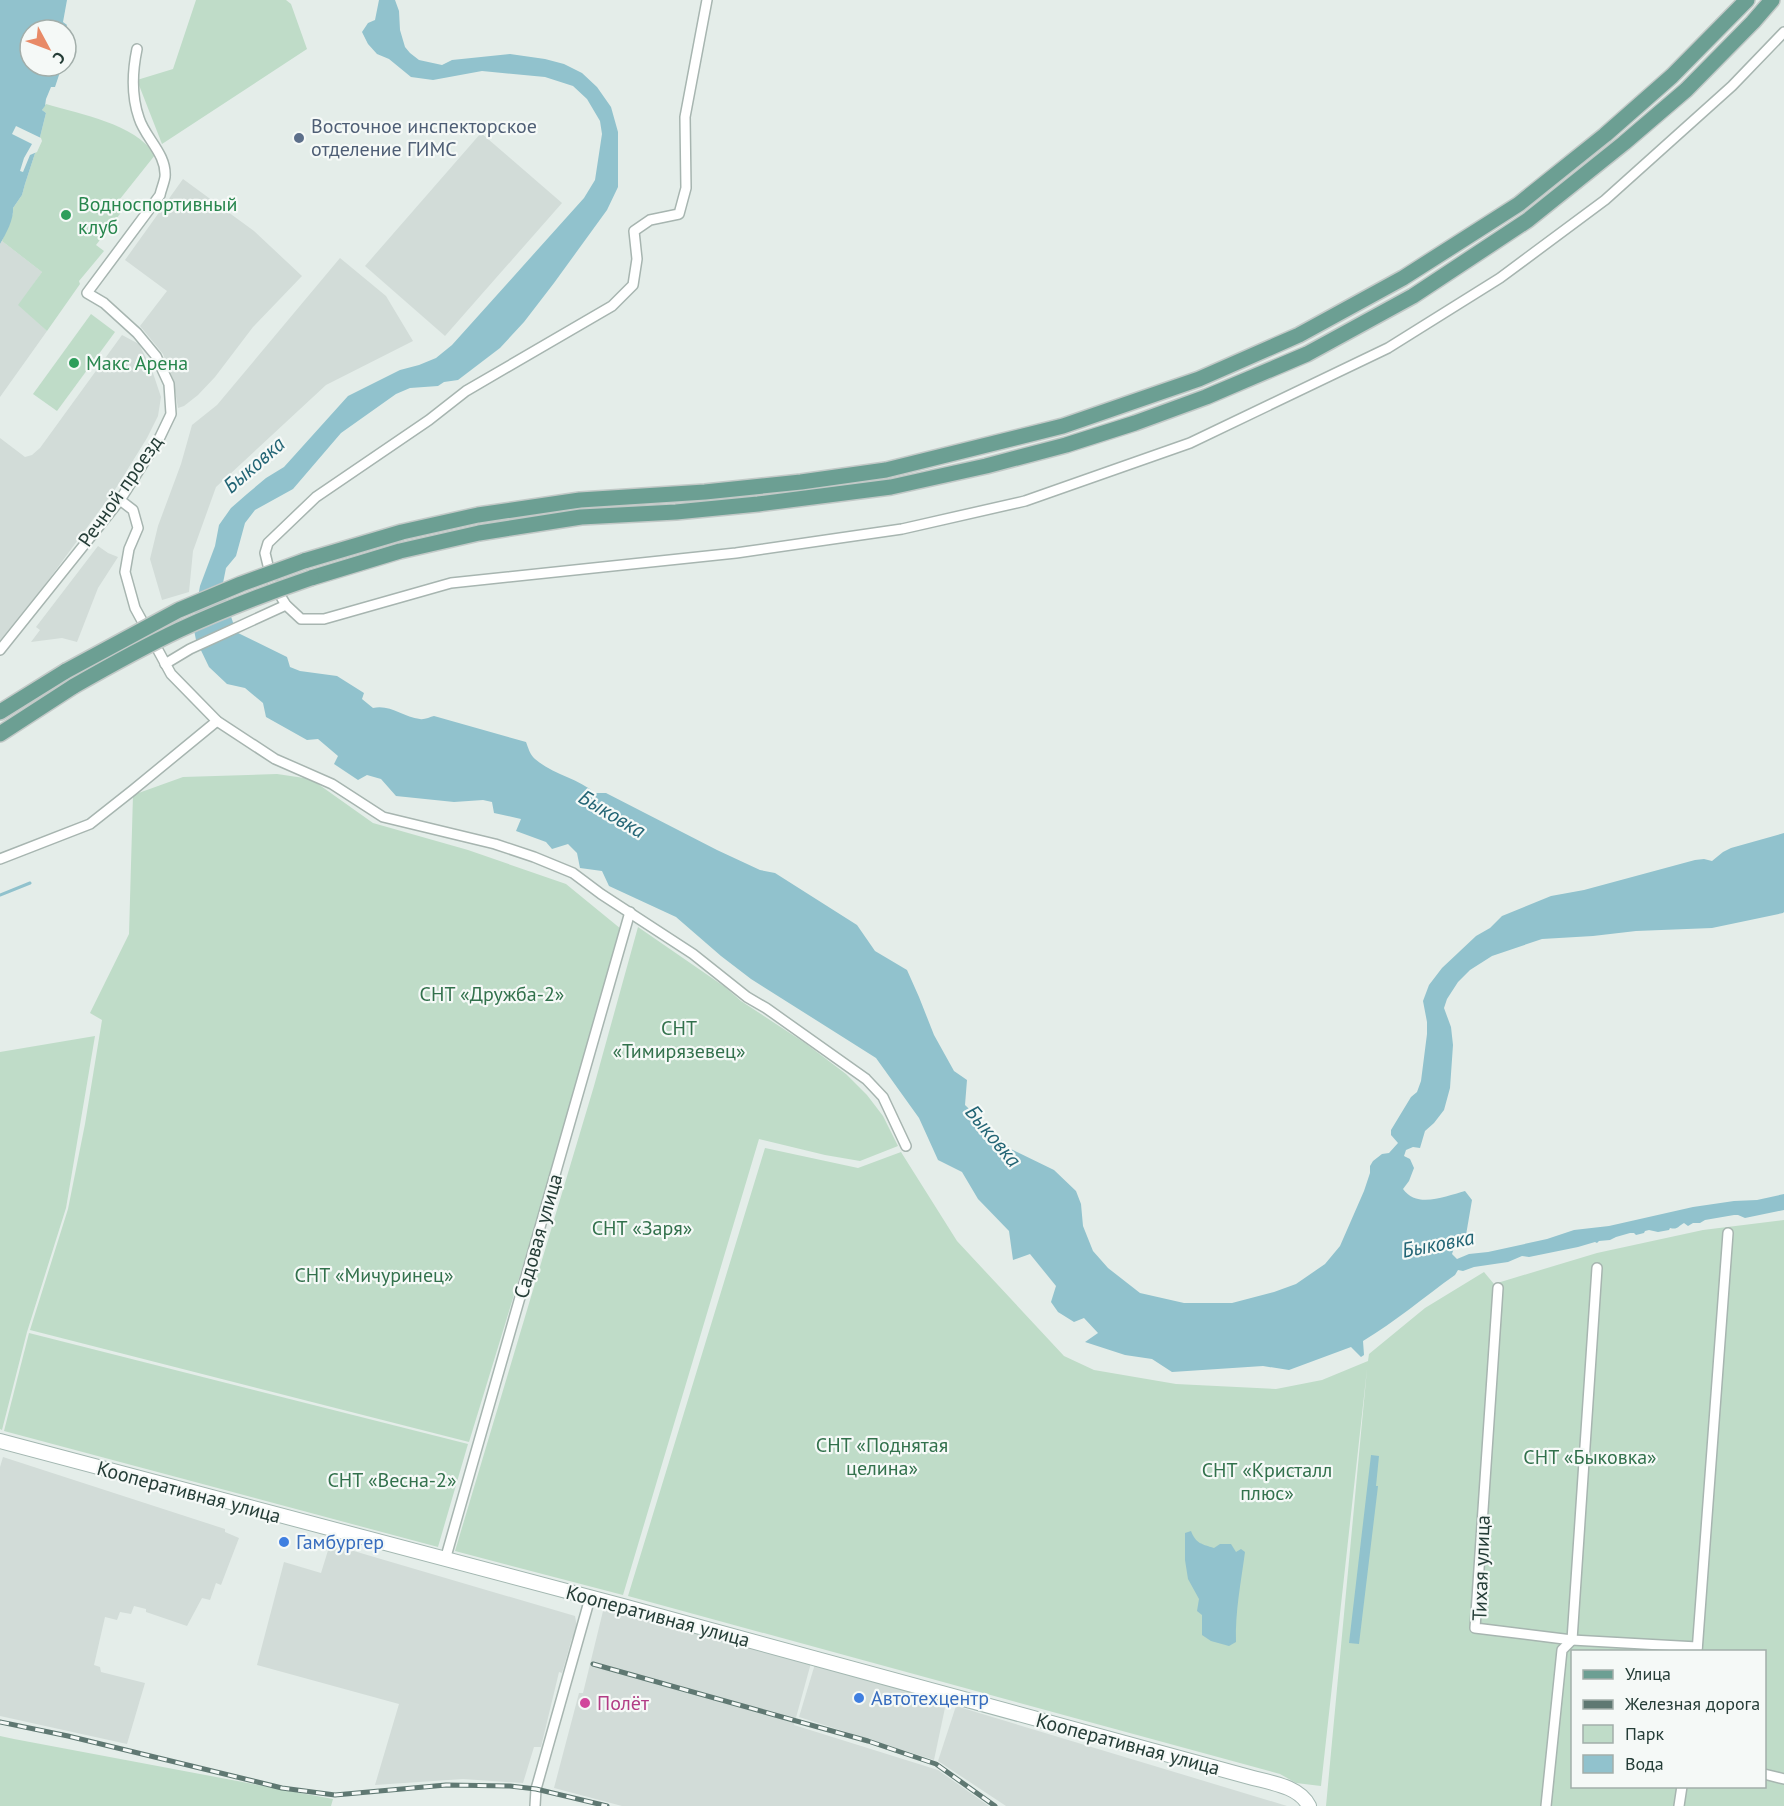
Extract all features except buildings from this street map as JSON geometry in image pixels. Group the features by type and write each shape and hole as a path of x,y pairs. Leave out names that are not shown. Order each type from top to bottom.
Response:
{"main road":[{"path":"0,712 66,670 179,610 304,561 402,532 478,515 580,500 705,492 886,470 1063,426 1199,379 1299,334 1403,278 1519,204 1605,135 1672,76 1747,0"},
{"path":"0,734 74,686 180,629 271,592 400,551 490,531 581,517 723,508 891,487 1066,445 1206,397 1306,354 1413,296 1528,220 1686,90 1772,0"},
{"name":"Кооперативная улица","path":"0,1441 590,1598 1273,1784 1296,1792 1306,1799 1309,1806"}],"street":[{"path":"707,0 685,117 686,188 678,214 650,220 634,231 637,259 633,285 612,306 466,391 429,420 316,497 268,543 265,553 272,582 286,604 301,619 324,619 451,583 736,553 902,529 1025,501 1190,443 1388,348 1500,278 1605,200 1732,86 1784,32"},
{"name":"Речной проезд","path":"0,650 120,500 160,437 171,414 169,384 156,356 137,333 104,303 87,293 160,195 165,176 159,153 139,120 132,90 137,49"},
{"path":"120,500 133,510 138,528 129,549 125,572 135,608 172,675 217,721 274,759 332,784 383,817 495,844 534,856 573,873 693,954 747,997 866,1079 883,1098 906,1146"},
{"path":"165,664 190,649 286,604"},
{"path":"0,859 90,824 217,721"},
{"name":"Садовая улица","path":"445,1560 630,912"},
{"path":"1697,1649 1728,1233"},
{"path":"1546,1806 1562,1650 1572,1640 1597,1268"},
{"name":"Тихая улица","path":"1498,1288 1475,1628 1572,1640 1697,1649"},
{"path":"535,1806 536,1789 590,1598"},
{"path":"1766,1774 1784,1779"},
{"path":"1679,1806 1682,1788"}],"shaded area":[{"path":"481,133 562,203 445,336 365,266"},
{"path":"183,179 254,231 302,276 253,327 215,377 198,395 178,408 173,379 163,354 140,326 167,291 125,260"},
{"path":"2,241 42,272 19,305 47,331 0,397 0,244"},
{"path":"340,258 386,296 413,341 326,385 216,487 193,551 189,592 162,600 150,559 158,526 181,464 192,425 217,405"},
{"path":"122,335 139,344 152,370 161,397 158,416 116,488 0,643 0,438 25,457 32,455 40,448"},
{"path":"98,546 118,557 98,588 77,642 62,638 31,642 40,630 36,627"},
{"path":"3,1457 225,1529 225,1532 239,1538 221,1585 216,1583 210,1600 202,1598 187,1626 134,1606 131,1614 120,1612 117,1620 105,1617 94,1665 100,1667 101,1672 145,1683 127,1744 0,1716 0,1467"},
{"path":"330,1544 575,1616 577,1627 575,1637 572,1638 562,1673 559,1672 541,1747 534,1747 523,1783 463,1779 375,1785 399,1704 257,1665 284,1562 321,1573"},
{"path":"604,1607 811,1663 794,1725 938,1770 989,1806 622,1806 554,1788 579,1693 583,1693"},
{"path":"815,1664 946,1703 934,1760 799,1717"},
{"path":"956,1706 1287,1806 1006,1806 938,1761"}],"green space":[{"path":"196,0 286,0 291,4 307,49 162,144 137,80 173,69"},
{"name":"Водноспортивный клуб","path":"46,104 121,128 146,144 155,155 116,204 123,210 96,245 104,251 79,281 80,284 47,331 18,305 42,272 2,241 13,208 22,195 39,141 46,113 42,110"},
{"name":"Макс Арена","path":"91,314 115,332 57,411 33,394"},
{"path":"277,774 311,779 373,823 468,850 566,884 621,929 573,1102 469,1442 30,1330 68,1209 85,1124 102,1020 90,1013 129,934 133,795 183,777"},
{"name":"СНТ «Заря»","path":"638,927 846,1074 867,1095 883,1116 898,1146 860,1161 759,1139 623,1595 455,1551 594,1086"},
{"path":"95,1036 66,1208 27,1332 2,1430 0,1429 0,1052"},
{"path":"765,1148 858,1168 901,1152 957,1241 1064,1356 1094,1370 1176,1384 1276,1389 1322,1380 1368,1361 1369,1354 1425,1308 1484,1272 1494,1284 1597,1253 1703,1230 1784,1220 1784,1806 1326,1806 1367,1369 1321,1786 1296,1783 1280,1774 628,1596"},
{"name":"СНТ «Весна-2»","path":"29,1333 468,1444 438,1547 4,1431"},
{"path":"0,1736 333,1799 331,1806 0,1806"}],"water":[{"path":"0,0 67,0 64,18 18,18 18,78 58,78 55,87 51,87 42,110 46,113 22,195 13,208 11,222 0,244"},
{"name":"Быковка","path":"379,0 395,0 405,47 419,60 442,65 452,60 510,54 564,64 582,73 597,87 611,107 618,132 618,187 607,210 554,283 524,322 500,348 458,380 444,382 438,386 410,388 396,394 341,433 293,489 255,510 245,523 236,556 226,568 222,588 236,632 287,657 290,667 300,671 337,676 364,693 362,699 373,708 391,709 420,719 434,716 526,742 533,757 550,769 595,793 606,793 760,870 775,873 857,925 875,951 907,970 934,1035 954,1071 967,1080 965,1105 1011,1149 1054,1170 1076,1191 1081,1204 1083,1226 1093,1251 1108,1268 1140,1293 1184,1303 1232,1303 1296,1284 1325,1264 1340,1246 1364,1191 1370,1166 1382,1154 1389,1153 1398,1143 1391,1135 1391,1130 1411,1097 1417,1092 1421,1081 1427,1034 1423,1001 1429,985 1442,968 1476,936 1490,928 1502,916 1551,896 1584,890 1695,860 1712,861 1731,848 1784,833 1783,913 1712,928 1636,931 1542,939 1492,956 1470,970 1458,982 1444,1008 1451,1027 1453,1045 1450,1088 1444,1110 1425,1131 1420,1148 1413,1147 1406,1150 1404,1156 1410,1159 1414,1168 1403,1189 1409,1195 1424,1200 1465,1191 1472,1200 1466,1235 1455,1245 1452,1254 1457,1259 1469,1254 1547,1239 1574,1230 1609,1226 1693,1207 1757,1200 1784,1194 1784,1210 1745,1218 1734,1215 1705,1220 1688,1226 1684,1223 1669,1230 1658,1232 1649,1230 1636,1235 1630,1233 1597,1243 1529,1257 1522,1256 1508,1262 1463,1271 1458,1270 1455,1275 1387,1326 1363,1341 1364,1355 1361,1357 1351,1347 1289,1370 1263,1366 1172,1372 1152,1359 1125,1355 1085,1342 1098,1333 1084,1318 1074,1322 1058,1312 1051,1302 1056,1286 1030,1254 1013,1260 1009,1231 978,1199 962,1172 938,1160 919,1118 876,1058 751,979 676,917 609,886 602,871 580,868 577,853 568,844 552,849 546,842 516,831 521,819 494,813 492,802 483,800 454,802 396,796 381,779 367,775 358,780 334,764 338,756 318,739 307,740 266,717 263,703 245,688 227,684 209,667 196,640 193,625 200,586 215,546 219,525 231,508 266,478 284,467 348,396 400,370 436,358 452,345 584,198 595,180 602,134 600,121 587,99 573,86 545,77 482,71 433,80 411,77 389,59 377,54 368,44 362,32 368,23 375,20"},
{"path":"1371,1455 1379,1456 1376,1486 1378,1486 1359,1644 1349,1643"},
{"path":"1191,1531 1195,1539 1203,1544 1214,1548 1220,1544 1231,1544 1236,1552 1241,1549 1245,1552 1237,1608 1236,1642 1229,1646 1211,1641 1202,1635 1202,1615 1197,1611 1199,1599 1188,1579 1185,1560 1185,1533"}],"pier":[{"path":"16,126 41,138 42,141 37,152 30,155 23,172 20,171 24,158 32,144 12,134"}],"waterway":[{"path":"0,895 30,883"}],"railway":[{"path":"593,1664 868,1741 936,1764 995,1806"},
{"path":"0,1722 68,1736 282,1788 335,1795 446,1785 510,1786 536,1789 607,1806"}],"place":[{"name":"Восточное инспекторское отделение ГИМС","path":"299,138"},
{"name":"Водноспортивный клуб","path":"66,215"},
{"name":"Макс Арена","path":"74,363"},
{"name":"Гамбургер","path":"284,1542"},
{"name":"Автотехцентр","path":"859,1698"},
{"name":"Полёт","path":"585,1703"}],"park label":[{"name":"СНТ «Дружба-2»","path":"492,994"},
{"name":"СНТ «Тимирязевец»","path":"679,1040"},
{"name":"СНТ «Мичуринец»","path":"374,1275"},
{"name":"СНТ «Поднятая целина»","path":"882,1456"},
{"name":"СНТ «Быковка»","path":"1590,1457"},
{"name":"СНТ «Кристалл плюс»","path":"1267,1482"}]}
